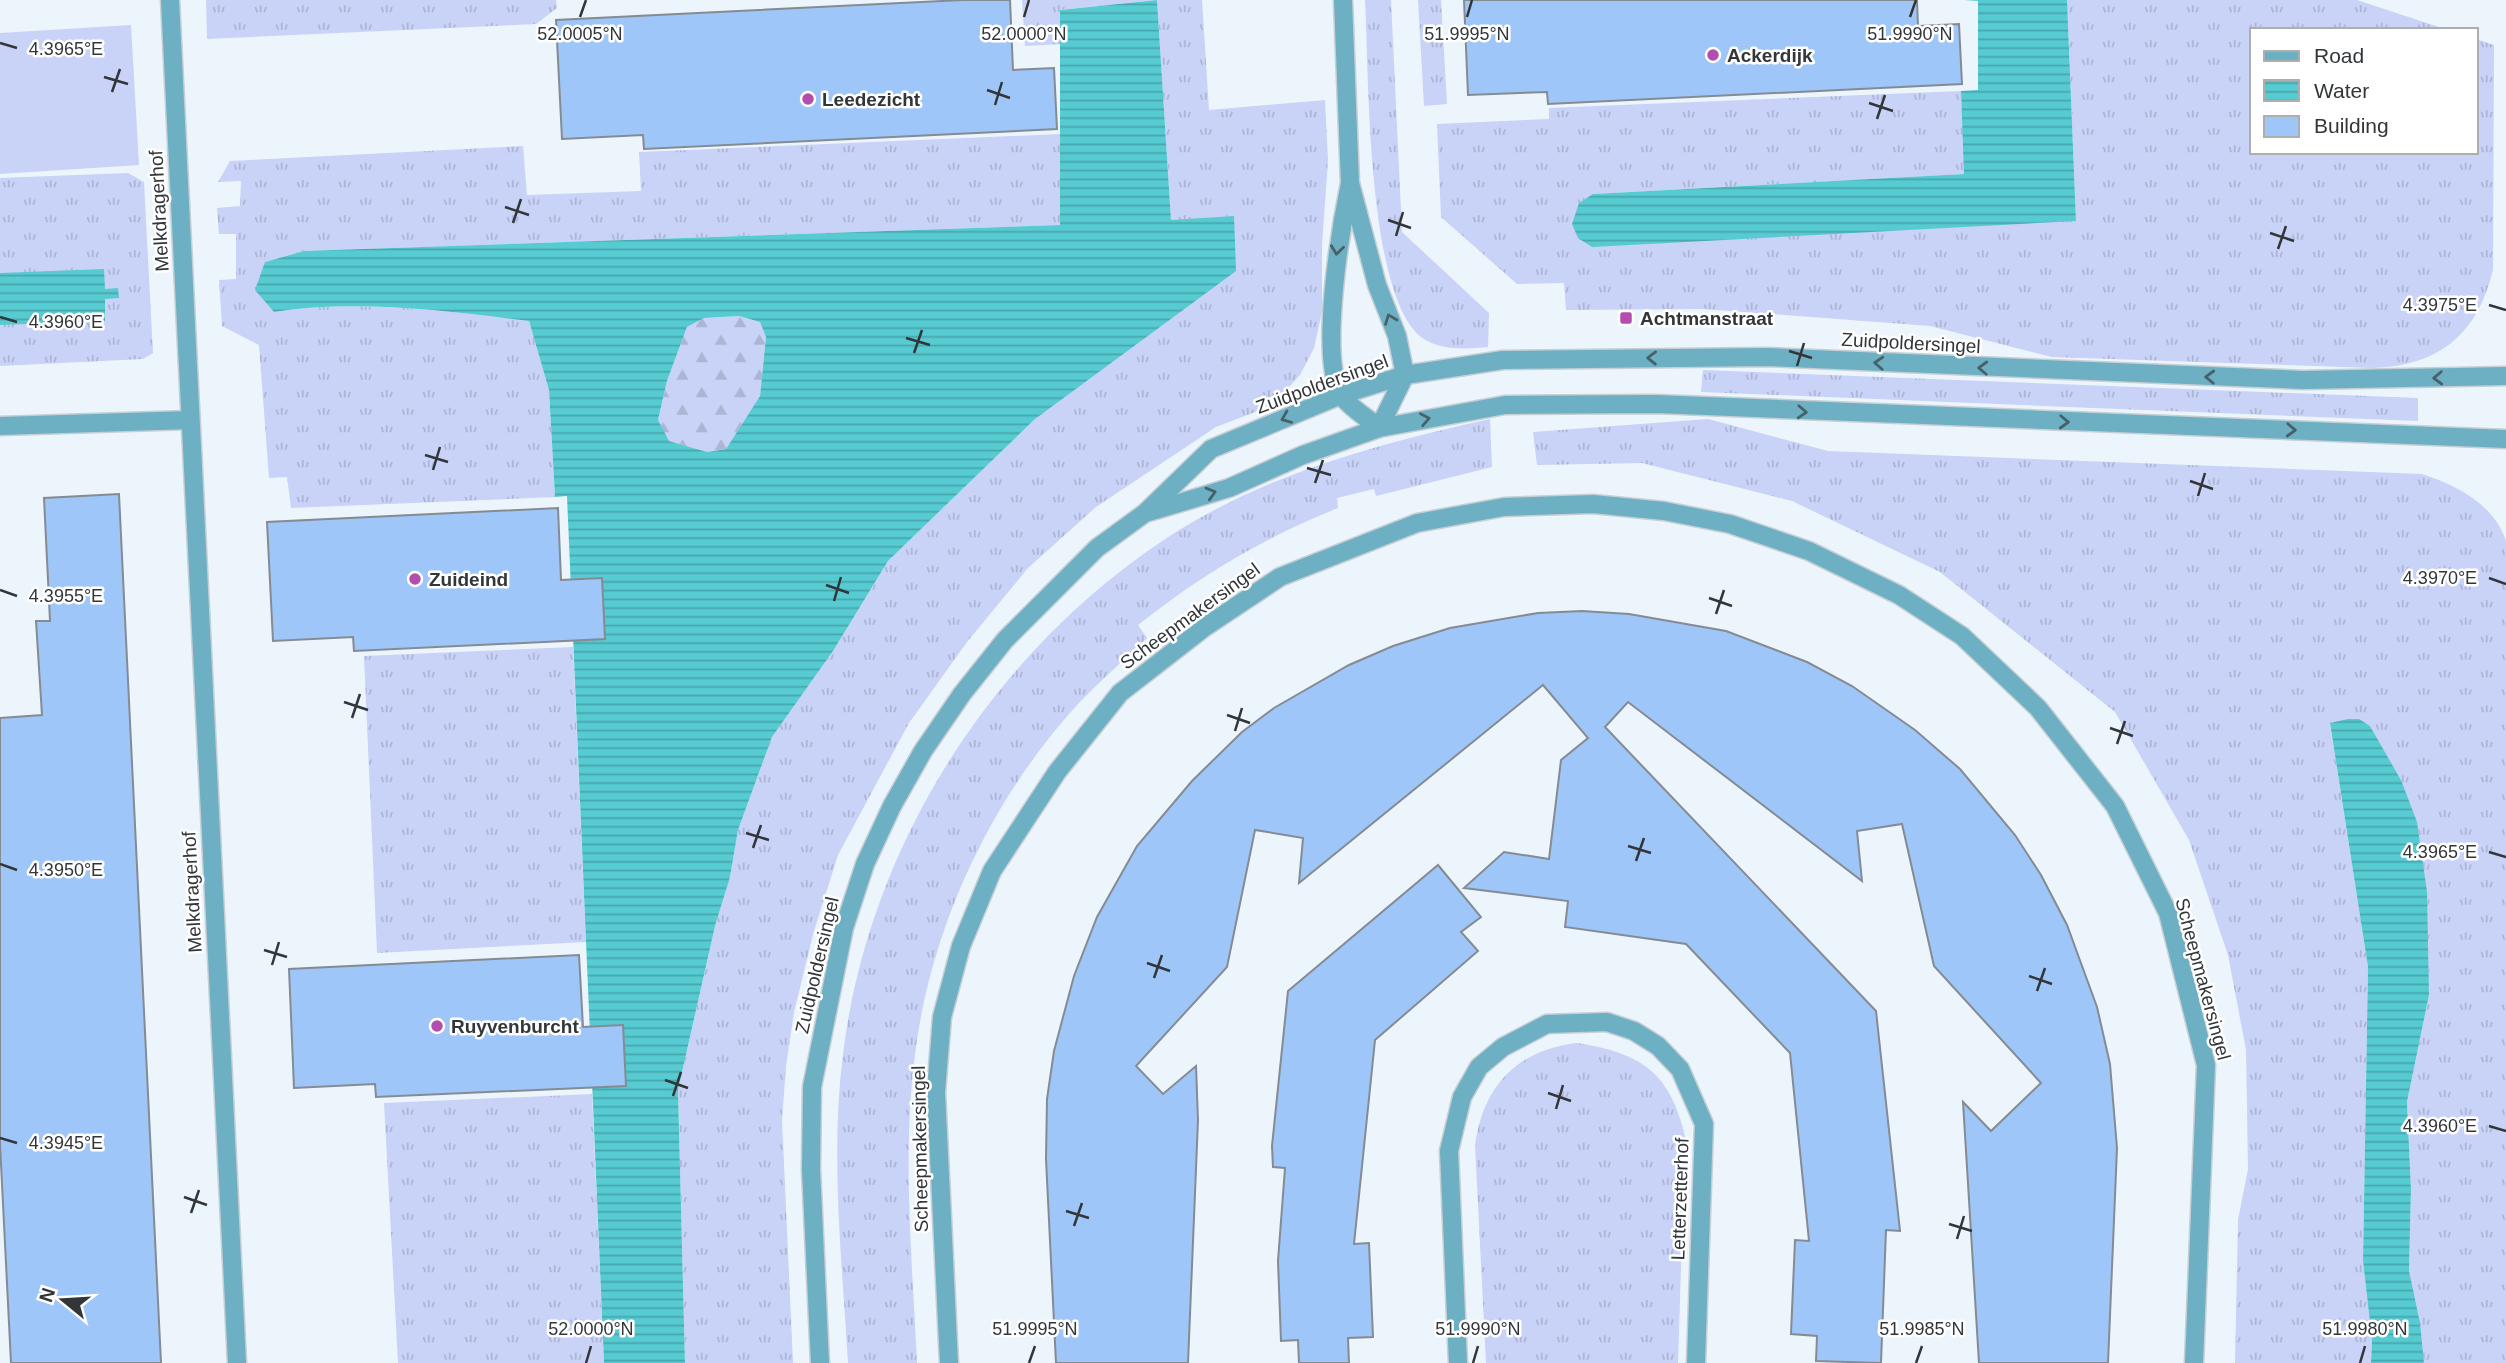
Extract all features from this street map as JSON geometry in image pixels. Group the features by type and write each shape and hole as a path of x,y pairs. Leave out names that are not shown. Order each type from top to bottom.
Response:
{"street":[{"name":"Melkdragerhof","path":"170,0 237,1363"},
{"path":"1343,0 1350,183 1377,285 1397,336 1405,375 1379,428 1341,395 1331,352 1337,248 1350,183"},
{"name":"Zuidpoldersingel","path":"820,1363 811,1168 812,1087 844,928 865,864 911,773 962,694 1005,640 1097,548 1145,513 1211,449 1341,395 1405,375 1503,360 1766,357 2303,380 2506,376"},
{"name":"Zuidpoldersingel","path":"1145,513 1228,488 1303,455 1379,428 1505,405 1656,404 2506,439"},
{"path":"0,426 190,420"},
{"name":"Scheepmakersingel","path":"949,1363 936,1092 942,1017 961,946 992,870 1057,772 1120,693 1205,627 1280,577 1417,523 1504,507 1593,504 1664,511 1730,524 1810,551 1899,595 1962,636 2038,708 2115,806 2168,913 2206,1065 2194,1363"},
{"name":"Letterzetterhof","path":"1458,1363 1449,1151 1462,1097 1479,1067 1495,1054 1547,1024 1608,1022 1634,1031 1658,1046 1680,1069 1704,1124 1696,1363"}],"green space":[{"path":"206,0 556,0 557,8 536,24 207,39"},
{"path":"1022,0 1157,0 1060,10 1062,44 1025,46"},
{"path":"1157,0 1202,0 1209,110 1325,100 1328,160 1322,245 1322,312 1314,348 1300,375 1279,398 1258,411 1216,427 1096,507 1028,568 967,642 909,723 838,855 814,931 794,1012 782,1120 793,1363 685,1363 678,1090 715,926 730,877 738,830 772,737 833,651 888,561 1035,419 1171,220"},
{"path":"1365,0 1391,0 1402,232 1489,313 1488,347 1445,347 1428,342 1403,313 1390,276 1380,230 1370,126"},
{"path":"1418,0 1441,0 1447,104 1424,106"},
{"path":"2067,0 2357,0 2442,28 2250,28 2250,154 2478,154 2478,40 2494,45 2493,270 2486,293 2477,312 2452,343 2417,361 2372,368 2052,357 1930,326 1704,309 1566,310 1564,283 1517,284 1441,217 1437,124 1549,119 1549,108 1961,91 1965,174 1593,194 2076,221"},
{"path":"131,25 139,165 0,174 0,33"},
{"path":"1061,134 1061,225 304,251 265,262 274,312 369,306 529,321 549,390 555,497 291,508 287,477 269,478 259,345 222,326 219,280 236,279 236,234 219,234 217,208 240,206 241,181 218,182 230,161 523,146 527,195 641,191 639,152"},
{"path":"128,173 144,182 153,353 143,359 0,366 0,178"},
{"path":"739,316 760,322 766,337 760,396 726,449 707,452 668,441 658,420 667,381 687,327 704,318"},
{"path":"1703,370 2418,398 2418,421 1701,392"},
{"path":"1490,419 1492,467 1376,496 1374,489 1337,498 1338,508 1259,545 1209,574 1161,607 1138,625 1147,638 1078,704 1020,777 973,860 954,904 938,949 917,1040 912,1080 909,1161 917,1363 848,1363 837,1169 843,1054 857,975 881,899 913,826 952,756 999,691 1052,632 1111,578 1176,532 1250,492 1289,476 1368,449"},
{"path":"1708,419 1828,451 2422,474 2460,490 2493,516 2506,541 2506,1363 2424,1363 2409,1271 2411,1190 2407,1102 2429,995 2401,780 2370,726 2330,724 2368,967 2363,1261 2372,1340 2371,1363 2235,1363 2238,1220 2248,1169 2246,1050 2228,955 2189,840 2115,712 1940,572 1792,501 1642,463 1537,465 1533,432"},
{"path":"573,647 586,942 377,953 364,656"},
{"path":"1577,1043 1619,1053 1649,1069 1671,1096 1679,1115 1685,1137 1678,1363 1486,1363 1475,1145 1479,1124 1486,1105 1506,1074 1537,1054"},
{"path":"592,1094 604,1363 398,1363 384,1103"}],"water":[{"path":"1157,0 1171,220 1234,216 1236,271 1035,419 888,561 833,651 772,737 738,830 730,877 715,926 678,1090 685,1363 604,1363 567,496 555,497 549,390 529,321 369,306 274,312 255,290 265,262 304,251 1060,225 1060,10","holes":["739,316 760,322 766,337 760,396 726,449 707,452 669,441 658,420 667,381 687,327 704,318"]},
{"path":"1964,0 2067,0 2076,221 1592,247 1578,238 1572,224 1579,203 1593,194 1964,174 1961,91 1978,90 1978,1"},
{"path":"104,269 105,289 118,288 119,298 105,299 105,321 0,325 0,273"},
{"path":"2359,719 2370,726 2401,780 2417,822 2427,892 2429,995 2407,1102 2411,1190 2409,1271 2420,1323 2424,1363 2371,1363 2372,1340 2363,1261 2368,967 2330,723"}],"building":[{"name":"Leedezicht","path":"962,0 1010,0 1013,70 1054,68 1057,129 644,149 643,135 562,139 556,20"},
{"name":"Ackerdijk","path":"1464,0 1917,0 1918,26 1959,24 1962,84 1548,104 1547,92 1468,95"},
{"path":"119,494 161,1363 11,1363 0,1144 0,718 42,715 36,621 50,621 44,498"},
{"name":"Zuideind","path":"558,508 561,580 602,578 605,639 354,651 353,637 273,641 267,522"},
{"path":"1582,611 1629,614 1726,631 1807,662 1852,686 1915,730 1960,769 2015,835 2041,875 2067,925 2097,1007 2110,1064 2117,1148 2108,1363 1979,1363 1963,1102 1991,1131 2041,1083 1934,966 1902,824 1857,831 1862,881 1628,702 1605,727 1876,1011 1900,1231 1886,1230 1881,1363 1816,1361 1817,1336 1791,1334 1795,1240 1809,1241 1790,1053 1686,944 1565,927 1568,901 1464,888 1504,852 1549,859 1561,760 1588,738 1543,685 1299,883 1303,838 1255,830 1227,967 1136,1066 1163,1094 1196,1066 1198,1120 1188,1363 1056,1363 1046,1159 1047,1099 1054,1051 1074,976 1097,917 1137,846 1192,781 1242,732 1274,708 1349,665 1393,646 1450,628 1538,613"},
{"path":"1438,865 1481,917 1461,932 1478,951 1375,1040 1354,1244 1369,1243 1373,1337 1348,1338 1349,1363 1299,1363 1298,1340 1281,1341 1278,1261 1285,1168 1273,1167 1272,1146 1288,991"},
{"name":"Ruyvenburcht","path":"579,955 583,1027 623,1025 626,1086 376,1097 375,1084 294,1088 289,969"}],"place":[{"name":"Ackerdijk","path":"1713,55"},
{"name":"Leedezicht","path":"808,99"},
{"name":"Achtmanstraat","path":"1626,318"},
{"name":"Zuideind","path":"415,579"},
{"name":"Ruyvenburcht","path":"437,1026"}]}
